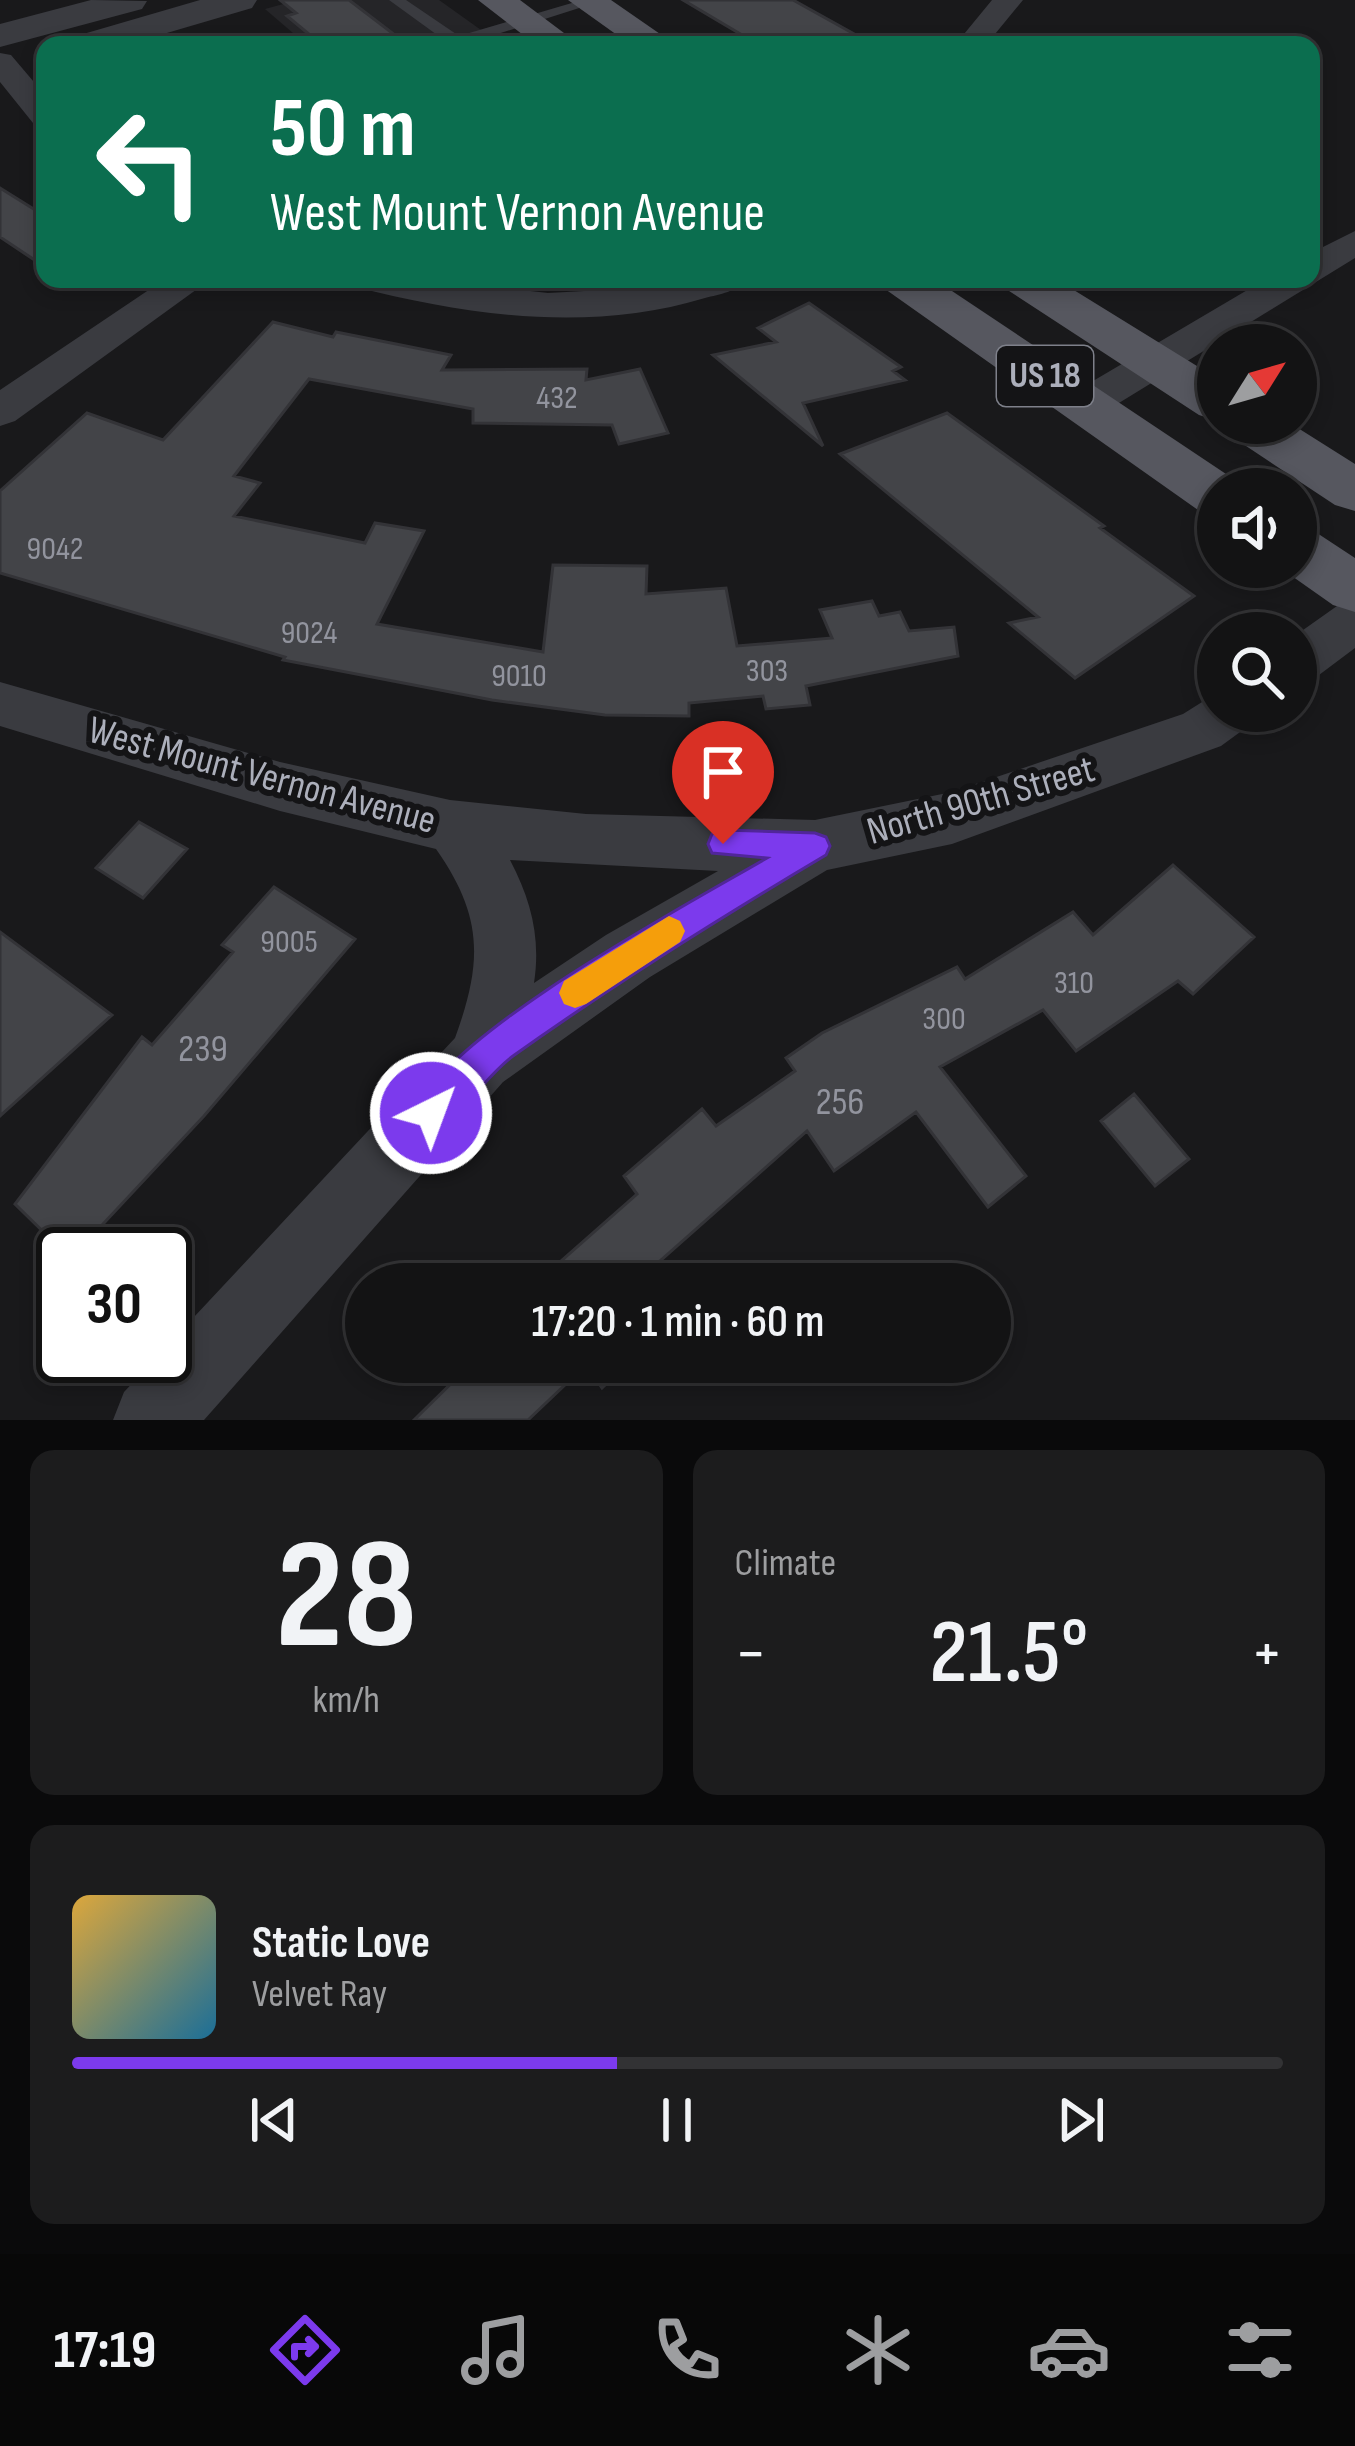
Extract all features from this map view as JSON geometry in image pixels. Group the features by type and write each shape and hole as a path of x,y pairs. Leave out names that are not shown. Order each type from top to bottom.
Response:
{"main road":[{"path":"496,0 548,36"},
{"path":"588,1 643,36"},
{"name":"US 18","path":"915,288 1197,481"},
{"name":"US 18","path":"1038,288 1197,390"},
{"path":"1282,444 1355,491"},
{"path":"1317,563 1355,589"}],"street":[{"path":"53,36 133,0"},
{"path":"978,36 1008,0"},
{"path":"115,36 225,2"},
{"path":"2,59 36,44"},
{"path":"2,59 36,57"},
{"path":"2,59 36,104"},
{"path":"1320,263 1355,242"},
{"path":"0,411 178,288"},
{"path":"426,288 518,303 588,307 654,299 694,288"},
{"path":"1086,404 1279,288"},
{"path":"1317,647 1355,620"},
{"name":"West Mount Vernon Avenue","path":"0,704 282,788 453,826 630,842 815,846"},
{"name":"North 90th Street","path":"152,1420 481,1059 628,956 815,846 952,818 1197,732"},
{"path":"453,826 486,868 507,923 506,990 481,1059"}],"lane":[{"path":"396,0 448,36"},
{"path":"478,36 588,1"}],"shaded area":[{"path":"298,0 439,0 489,36 296,36 265,9"}],"building":[{"path":"280,0 349,0 396,36 311,36 287,16 296,13"},
{"path":"683,0 793,0 858,36 744,36"},
{"path":"0,188 36,210 36,261 0,237"},
{"path":"809,303 901,367 893,371 905,380 803,403 823,446 713,355 776,342 758,328"},
{"path":"273,322 333,337 336,332 451,355 442,370 587,369 586,380 640,369 668,433 619,444 612,425 473,423 473,409 309,379 234,476 260,483 234,516 365,543 375,523 424,531 377,624 543,652 553,565 647,566 646,594 726,588 737,646 832,638 820,610 872,601 879,616 900,612 909,631 954,627 958,656 806,686 810,705 766,709 763,696 689,703 689,716 605,715 492,700 283,660 285,657 0,573 0,491 87,413 163,440"},
{"path":"947,413 1194,596 1075,678 1009,623 1038,617 840,454"},
{"path":"139,822 187,849 143,898 96,868"},
{"path":"1173,865 1254,937 1193,994 1178,981 1076,1051 1043,1010 940,1067 1026,1176 988,1207 916,1112 834,1171 807,1131 658,1263 559,1263 637,1194 624,1176 702,1109 716,1126 795,1071 786,1058 822,1033 957,967 965,979 1073,912 1093,935"},
{"path":"274,887 355,939 204,1116 100,1227 38,1227 15,1204 142,1037 152,1045 233,952 222,945"},
{"path":"0,932 112,1015 0,1116"},
{"path":"1134,1094 1189,1159 1155,1186 1101,1121"},
{"path":"452,1383 567,1383 528,1420 414,1420"}],"slow traffic":[{"path":"575,993 669,931"}],"route":[{"path":"431,1113 481,1059 628,956 815,846 723,844"}]}
